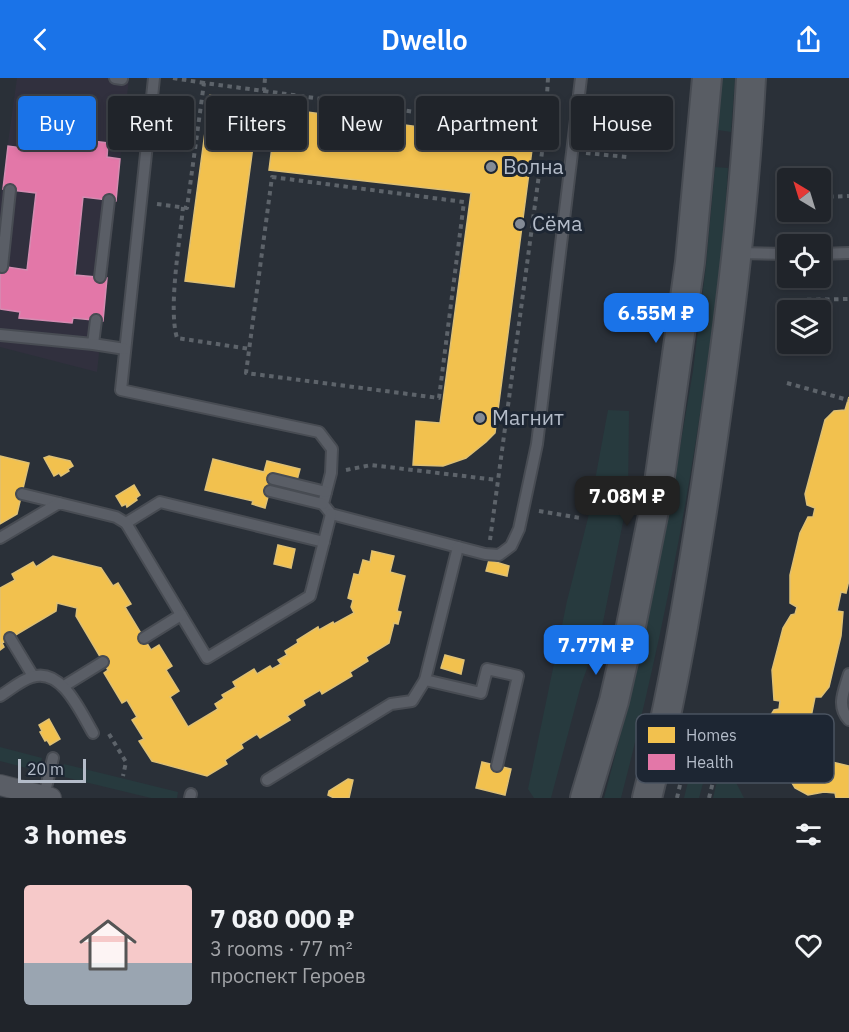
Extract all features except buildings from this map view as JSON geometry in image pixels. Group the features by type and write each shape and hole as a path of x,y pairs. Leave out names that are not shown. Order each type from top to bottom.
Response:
{"street":[{"path":"585,798 614,701 658,490 690,262 707,78"},
{"path":"666,714 686,616 713,436 747,160 751,78"},
{"path":"646,798 650,783"},
{"path":"0,785 47,797"}],"lane":[{"path":"115,78 122,79"},
{"path":"154,78 121,390 319,432 332,449 331,473 323,504"},
{"path":"579,96 581,78"},
{"path":"270,491 323,504 330,514 485,554 499,555 511,546 519,529 524,509 538,432 573,151"},
{"path":"2,267 10,190"},
{"path":"100,277 109,200"},
{"path":"737,253 777,254"},
{"path":"831,254 849,253"},
{"path":"93,344 96,320"},
{"path":"0,335 125,349"},
{"path":"273,479 326,492"},
{"path":"22,494 116,517 126,523 207,658 310,596 330,514"},
{"path":"126,523 160,502 324,542"},
{"path":"0,538 59,503"},
{"path":"267,780 391,704 412,701 425,680 458,547"},
{"path":"144,638 181,615"},
{"path":"10,638 33,676"},
{"path":"64,686 103,662"},
{"path":"425,680 481,693 487,669 518,676 497,766"},
{"path":"849,675 841,701 842,711 849,720"},
{"path":"0,696 33,676 50,676 64,686 93,733"},
{"path":"47,797 53,758"}],"path":[{"path":"173,78 416,112"},
{"path":"264,91 265,78"},
{"path":"547,96 548,78"},
{"path":"141,203 187,208 204,82"},
{"path":"489,545 542,150"},
{"path":"573,151 627,157"},
{"path":"272,177 464,202 439,398 246,373 250,349 272,177"},
{"path":"831,196 849,196"},
{"path":"183,207 173,315 177,338 250,349"},
{"path":"798,300 849,299"},
{"path":"787,383 848,400"},
{"path":"331,473 371,465 497,480"},
{"path":"524,509 580,518"},
{"path":"677,798 680,783"},
{"path":"709,798 712,783"}],"shaded area":[{"path":"17,78 129,78 127,96 108,96 108,150 121,150 97,372 0,347 0,200"}],"green space":[{"path":"721,78 735,78 731,132 718,130"},
{"path":"715,167 728,168 719,275 697,433 679,538 641,714 636,714 636,736 621,798 604,798 635,679 667,523 693,371"},
{"path":"608,410 629,411 628,497 602,627 581,685 551,798 534,798 528,789 567,601 588,518"},
{"path":"0,747 42,758 38,771 0,761"},
{"path":"64,764 178,792 177,798 151,798 60,776"},
{"path":"688,783 703,783 699,798 684,798"},
{"path":"717,783 736,783 744,798 713,798"}],"place":[{"name":"Волна","path":"491,167"},
{"name":"Сёма","path":"520,224"},
{"name":"Магнит","path":"480,418"}]}
